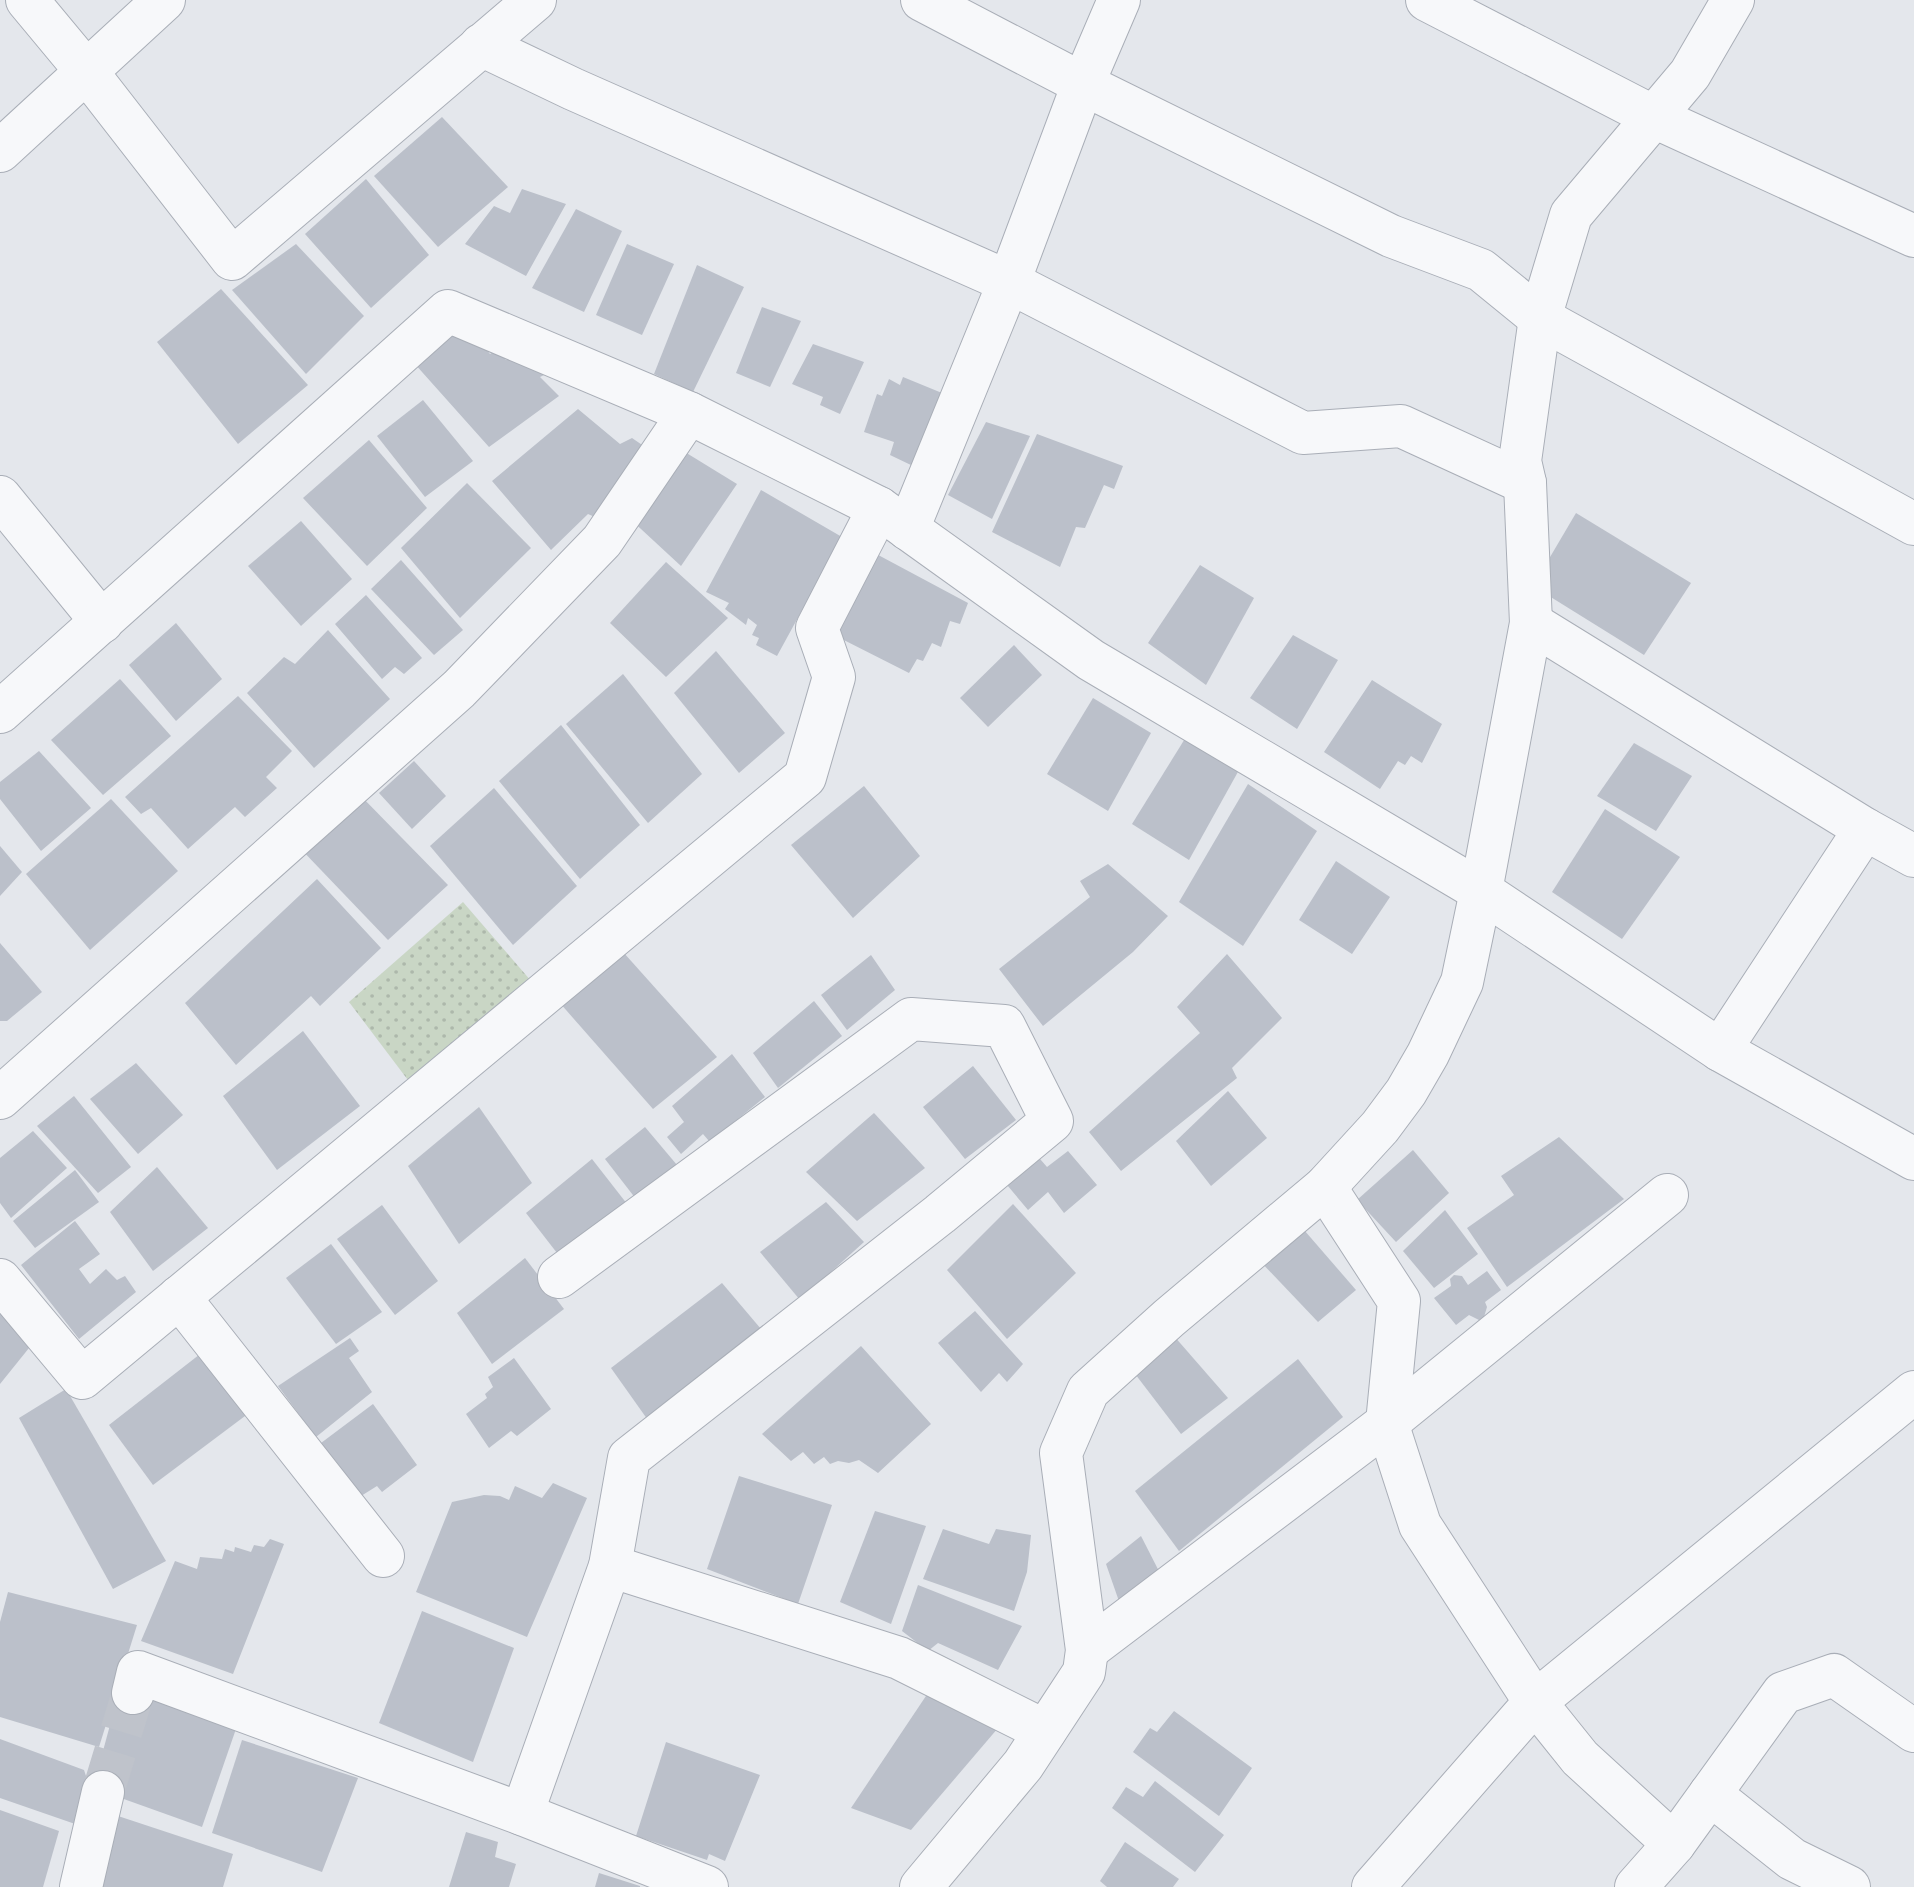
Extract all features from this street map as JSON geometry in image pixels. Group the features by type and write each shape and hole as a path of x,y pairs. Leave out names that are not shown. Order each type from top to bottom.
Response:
{"street":[{"path":"27,0 232,259 535,0"},
{"path":"0,151 164,0"},
{"path":"922,0 1083,84 1391,236 1481,270 1540,318 1914,524"},
{"path":"0,1280 82,1378 805,777 834,677 817,628 894,519 1009,282 1083,84 1119,0"},
{"path":"1427,0 1654,117 1914,236"},
{"path":"921,1887 1023,1765 1084,1672 1087,1650 1061,1453 1088,1391 1169,1318 1325,1187 1380,1127 1406,1092 1428,1054 1462,982 1531,623 1525,483 1520,461 1540,318 1571,215 1690,74 1733,0"},
{"path":"481,45 573,89 1009,282 1303,433 1401,426 1525,483"},
{"path":"0,712 448,311 689,413 894,519 1091,660 1481,891 1720,1050 1914,1159"},
{"path":"0,1098 459,689 602,541 689,413"},
{"path":"0,497 102,622"},
{"path":"1531,623 1865,829 1914,856"},
{"path":"1720,1050 1865,829"},
{"path":"522,1814 610,1566 629,1458 940,1214 1052,1121 1004,1026 911,1019 559,1277"},
{"path":"1325,1187 1399,1301 1387,1423 1420,1525 1535,1702 1580,1758 1674,1844"},
{"path":"1087,1650 1387,1423 1667,1195"},
{"path":"179,1297 383,1556"},
{"path":"1373,1887 1535,1702 1914,1392"},
{"path":"610,1566 899,1658 1045,1731"},
{"path":"133,1693 138,1672 522,1814 707,1887"},
{"path":"1636,1887 1674,1844 1783,1693 1834,1675 1914,1731"},
{"path":"81,1887 103,1792"},
{"path":"1710,1794 1785,1873 1849,1887"}],"green space":[{"path":"463,902 538,989 417,1092 349,1002"}],"building":[{"path":"442,117 508,187 438,247 374,176"},
{"path":"366,179 429,255 371,308 305,234"},
{"path":"522,189 566,204 526,276 465,244 494,206 510,213"},
{"path":"576,209 622,231 584,312 532,288"},
{"path":"296,244 364,316 306,374 232,290"},
{"path":"627,244 674,264 642,335 596,315"},
{"path":"697,265 744,287 693,392 654,374"},
{"path":"221,289 308,385 238,444 157,342"},
{"path":"762,307 801,321 770,387 736,373"},
{"path":"468,326 490,354 497,350 506,360 518,356 548,373 540,377 559,396 489,447 414,363 419,346"},
{"path":"813,344 864,362 840,414 820,405 823,397 792,384"},
{"path":"903,377 942,393 913,466 890,455 894,442 864,432 877,394 882,396 889,379 900,385"},
{"path":"423,400 473,461 425,497 377,436"},
{"path":"578,409 620,444 632,438 651,451 597,518 588,514 551,550 492,481"},
{"path":"986,422 1030,436 992,519 948,495"},
{"path":"1037,434 1123,466 1114,489 1104,485 1085,528 1076,527 1060,567 992,532"},
{"path":"369,440 427,508 367,566 303,498"},
{"path":"680,449 737,484 681,566 628,517"},
{"path":"467,483 531,548 460,618 401,548"},
{"path":"761,490 842,537 777,656 756,645 759,638 752,635 757,625 748,618 746,625 725,609 729,603 706,592"},
{"path":"1576,513 1691,583 1644,655 1533,586"},
{"path":"301,521 352,579 301,626 248,566"},
{"path":"867,549 968,603 960,624 950,621 941,647 932,643 923,661 917,659 909,673 826,631"},
{"path":"401,560 463,630 434,655 371,589"},
{"path":"666,562 728,618 666,677 610,623"},
{"path":"1200,565 1254,598 1206,685 1148,643"},
{"path":"366,595 422,658 404,674 395,667 382,679 335,624"},
{"path":"176,623 222,679 176,721 129,665"},
{"path":"328,630 390,699 314,768 247,693 284,657 295,664"},
{"path":"1293,635 1338,660 1297,729 1250,698"},
{"path":"1014,645 1042,675 988,727 960,698"},
{"path":"716,651 785,733 739,773 674,693"},
{"path":"623,674 702,774 648,823 566,724"},
{"path":"120,679 171,736 103,795 51,740"},
{"path":"1372,680 1442,724 1422,763 1411,756 1405,765 1398,761 1380,789 1324,752"},
{"path":"238,696 292,751 266,777 277,788 245,817 235,807 188,849 151,808 141,814 125,797"},
{"path":"1093,698 1151,733 1108,811 1047,774"},
{"path":"561,725 640,825 580,879 499,781"},
{"path":"1186,737 1239,770 1189,860 1132,824"},
{"path":"1634,743 1692,776 1656,831 1597,796"},
{"path":"39,751 91,808 41,851 0,799 0,782"},
{"path":"414,761 446,796 412,829 379,793"},
{"path":"1248,784 1317,831 1243,946 1179,902"},
{"path":"864,786 920,856 853,918 791,845"},
{"path":"494,788 577,886 513,945 430,846"},
{"path":"356,791 448,885 388,940 298,846"},
{"path":"111,799 178,871 90,950 26,874"},
{"path":"1605,809 1680,857 1622,939 1552,892"},
{"path":"0,846 22,872 0,896"},
{"path":"1336,861 1390,897 1352,954 1299,920"},
{"path":"1108,864 1168,916 1133,952 1043,1026 999,969 1090,897 1080,881"},
{"path":"317,879 381,948 320,1006 311,996 236,1065 185,1003"},
{"path":"0,943 42,992 7,1021 0,1021"},
{"path":"615,943 717,1057 653,1109 552,994"},
{"path":"1227,954 1282,1018 1232,1068 1237,1078 1121,1171 1089,1132 1200,1033 1177,1007"},
{"path":"871,955 895,990 847,1030 821,995"},
{"path":"814,1001 842,1036 778,1088 753,1053"},
{"path":"303,1031 360,1106 277,1170 223,1096"},
{"path":"732,1054 765,1097 728,1127 733,1133 715,1148 703,1134 681,1154 667,1137 684,1122 672,1106"},
{"path":"136,1063 183,1115 138,1154 90,1099"},
{"path":"973,1066 1016,1120 965,1159 923,1107"},
{"path":"1228,1091 1267,1138 1211,1186 1176,1141"},
{"path":"74,1096 131,1167 98,1193 37,1126"},
{"path":"479,1107 532,1183 459,1244 408,1166"},
{"path":"874,1113 925,1168 857,1221 806,1172"},
{"path":"645,1127 677,1165 636,1199 605,1159"},
{"path":"33,1131 67,1168 11,1218 0,1203 0,1158"},
{"path":"1559,1137 1624,1199 1507,1287 1467,1228 1514,1195 1501,1176"},
{"path":"1413,1150 1449,1193 1396,1242 1357,1200"},
{"path":"1068,1151 1097,1185 1064,1213 1048,1192 1028,1210 1002,1179 1034,1152 1047,1167"},
{"path":"592,1159 631,1209 564,1262 526,1213"},
{"path":"157,1167 208,1228 153,1271 110,1212"},
{"path":"75,1170 99,1202 35,1248 13,1221"},
{"path":"826,1202 864,1242 800,1300 760,1252"},
{"path":"1013,1204 1076,1273 1007,1339 947,1270"},
{"path":"382,1205 438,1281 395,1315 337,1239"},
{"path":"1445,1210 1478,1254 1434,1288 1403,1251"},
{"path":"75,1221 100,1254 79,1269 90,1284 106,1269 117,1280 125,1276 136,1292 79,1339 21,1265"},
{"path":"1298,1223 1356,1290 1318,1322 1258,1259"},
{"path":"331,1244 382,1312 336,1344 286,1278"},
{"path":"525,1258 564,1309 492,1364 457,1313"},
{"path":"1487,1271 1501,1290 1485,1302 1484,1317 1479,1320 1469,1315 1456,1325 1434,1298 1451,1286 1450,1279 1454,1275 1462,1276 1468,1285"},
{"path":"722,1283 761,1329 650,1423 611,1368"},
{"path":"975,1311 1023,1364 1007,1382 999,1373 981,1392 938,1343"},
{"path":"0,1312 29,1348 0,1384"},
{"path":"1167,1328 1228,1398 1181,1434 1129,1366"},
{"path":"350,1338 359,1351 349,1358 372,1392 316,1437 278,1386"},
{"path":"861,1346 931,1424 878,1473 859,1460 830,1464 824,1457 814,1464 803,1452 791,1461 762,1434"},
{"path":"204,1351 249,1413 153,1485 109,1425"},
{"path":"514,1358 551,1409 517,1436 511,1431 489,1448 466,1414 487,1398 485,1394 493,1387 488,1377"},
{"path":"1298,1359 1343,1417 1179,1551 1135,1491"},
{"path":"66,1389 166,1561 113,1589 19,1418"},
{"path":"373,1404 417,1465 382,1492 377,1486 361,1496 335,1460 329,1464 317,1446"},
{"path":"739,1476 832,1505 798,1604 707,1569"},
{"path":"553,1483 587,1498 527,1637 416,1592 452,1502 484,1495 509,1500 515,1486 542,1498"},
{"path":"875,1511 926,1526 891,1624 840,1602"},
{"path":"943,1529 989,1544 996,1529 1031,1535 1027,1572 1014,1611 923,1579"},
{"path":"1141,1536 1165,1583 1121,1607 1106,1564"},
{"path":"270,1539 284,1544 233,1674 141,1641 175,1561 197,1569 200,1557 222,1559 225,1549 234,1552 235,1547 251,1552 254,1545 264,1547"},
{"path":"918,1585 1022,1626 998,1670 938,1643 928,1651 902,1631"},
{"path":"8,1592 137,1625 99,1747 0,1717 0,1622"},
{"path":"422,1611 514,1648 473,1762 379,1723"},
{"path":"934,1684 1004,1721 911,1830 851,1808"},
{"path":"120,1688 237,1726 202,1827 93,1788"},
{"path":"1174,1711 1252,1768 1219,1816 1133,1752 1150,1728 1157,1732"},
{"path":"0,1739 84,1770 88,1782 78,1825 0,1798"},
{"path":"242,1740 358,1778 322,1872 212,1833"},
{"path":"666,1742 760,1775 725,1861 709,1854 707,1860 636,1836"},
{"path":"1155,1781 1224,1835 1195,1872 1112,1808 1126,1787 1143,1797"},
{"path":"0,1810 59,1831 43,1887 0,1887"},
{"path":"109,1813 233,1854 223,1887 88,1887"},
{"path":"466,1832 498,1842 495,1857 516,1864 509,1887 449,1887"},
{"path":"1125,1842 1179,1879 1173,1887 1107,1887 1100,1881"},
{"path":"599,1873 640,1886 640,1887 595,1887"}],"tunnel":[{"path":"103,1792 133,1693"}]}
